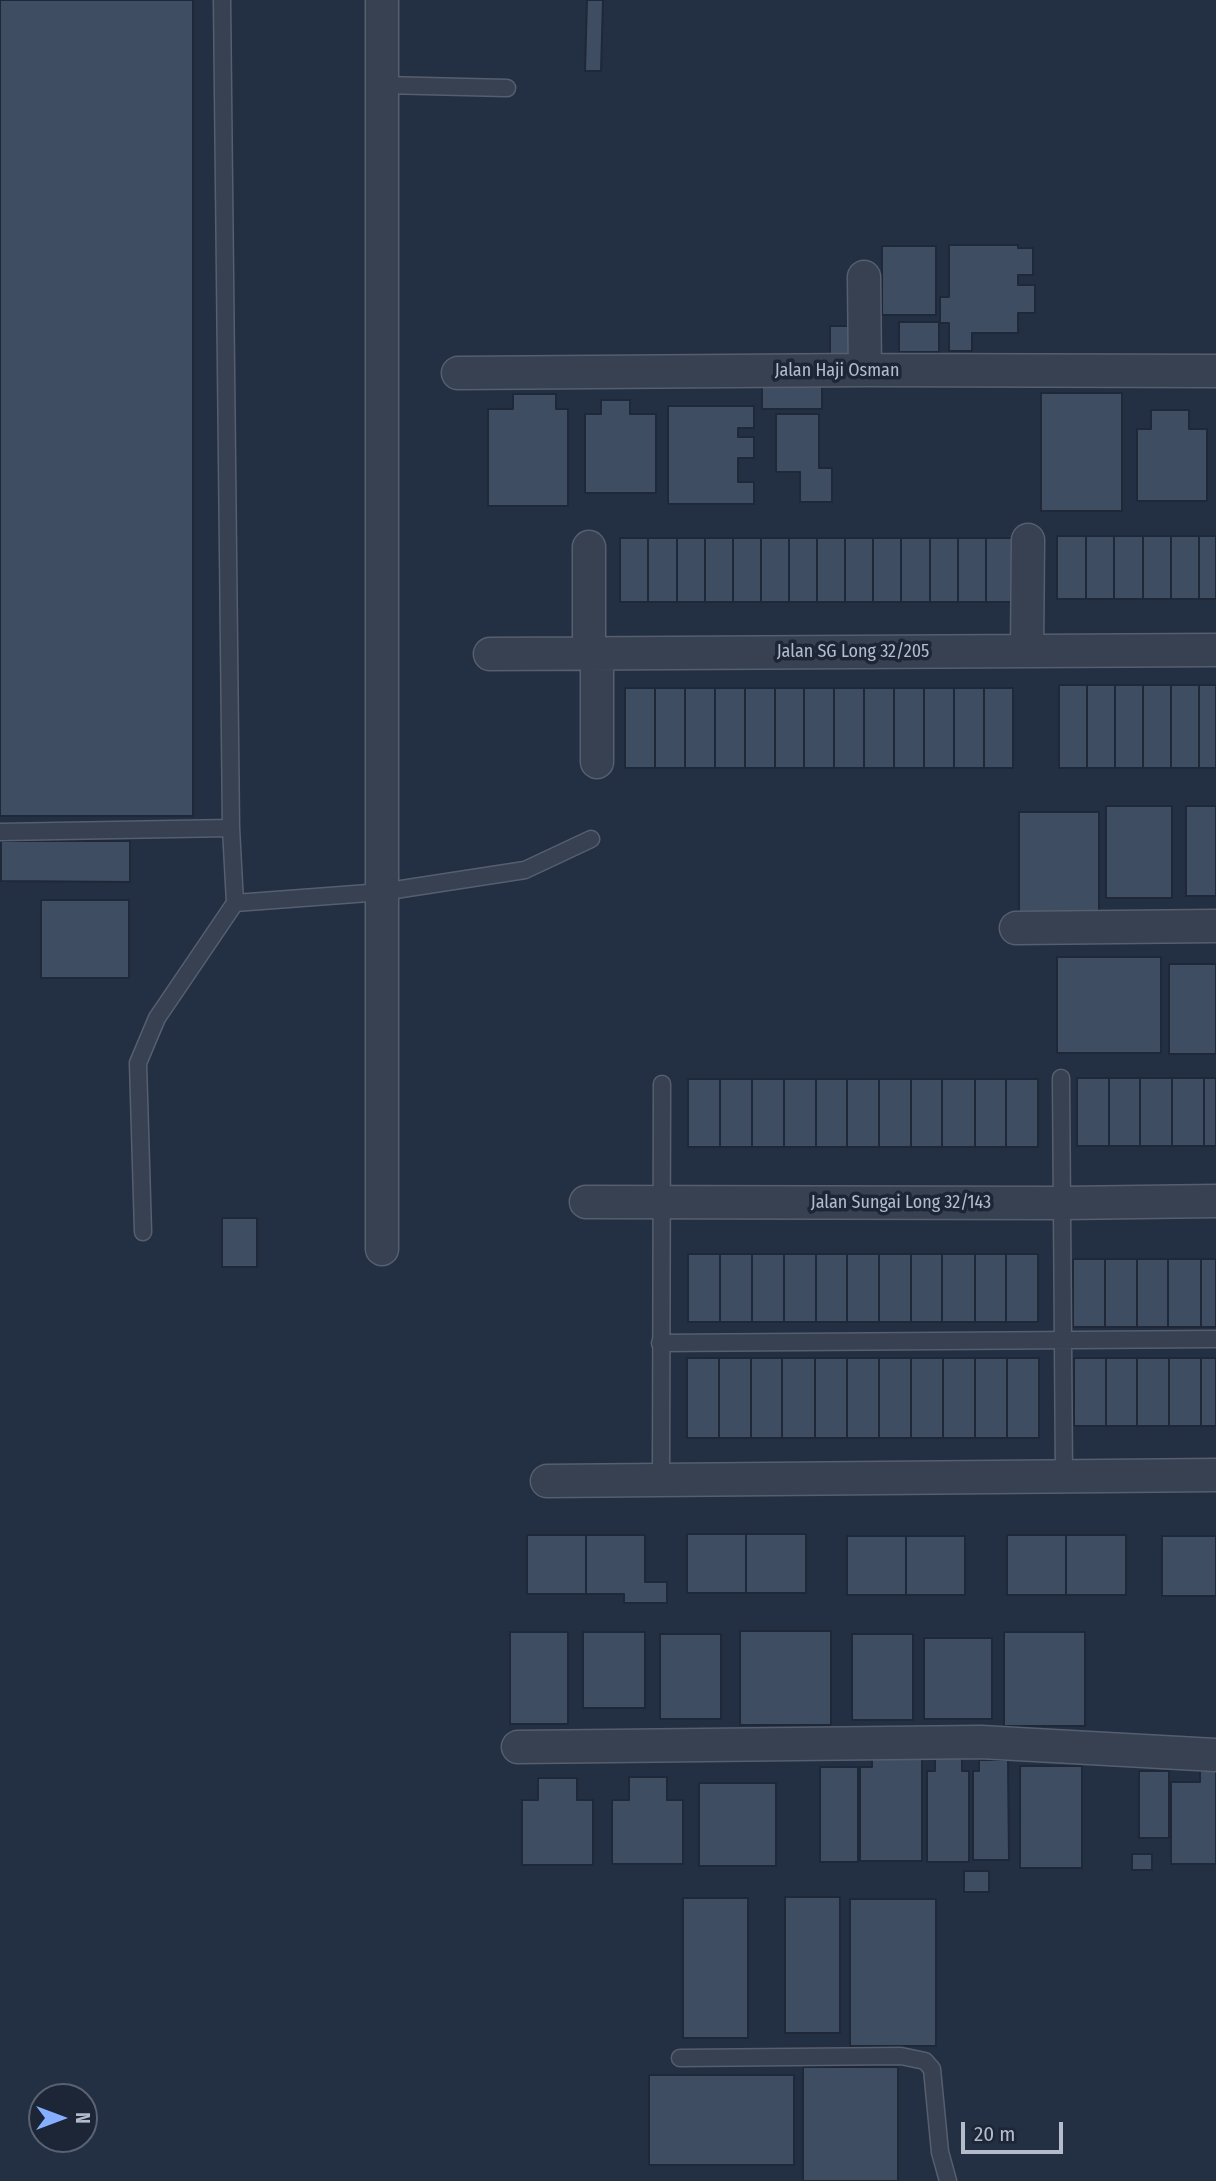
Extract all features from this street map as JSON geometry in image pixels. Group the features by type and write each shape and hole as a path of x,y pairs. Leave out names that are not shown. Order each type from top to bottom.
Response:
{"street":[{"path":"382,0 382,1249"},
{"path":"864,277 865,370"},
{"name":"Jalan Haji Osman","path":"458,373 1216,371"},
{"path":"1027,651 1028,540"},
{"path":"589,547 597,762"},
{"name":"Jalan SG Long 32/205","path":"490,654 1216,650"},
{"path":"1016,929 1216,926"},
{"name":"Jalan Sungai Long 32/143","path":"586,1202 1216,1201"},
{"path":"547,1481 1216,1475"},
{"path":"518,1746 981,1742 1216,1755"}],"lane":[{"path":"144,1231 138,1063 157,1018 235,903 231,828 222,0"},
{"path":"382,85 508,88"},
{"path":"0,832 231,828"},
{"path":"235,903 382,892 526,870 591,839"},
{"path":"1061,1078 1064,1476"},
{"path":"661,1480 662,1084"},
{"path":"660,1343 1216,1339"},
{"path":"680,2057 901,2056 925,2061 932,2069 940,2152 948,2181"}],"building":[{"path":"0,0 193,0 193,816 0,816"},
{"path":"587,0 603,0 601,71 585,71"},
{"path":"949,245 1018,245 1018,248 1033,248 1033,275 1018,275 1018,285 1035,285 1035,313 1018,313 1018,333 972,333 972,351 949,351 949,323 940,323 940,297 949,297"},
{"path":"882,246 936,246 936,315 882,315"},
{"path":"899,322 939,322 939,352 899,352"},
{"path":"830,326 851,326 851,360 830,360"},
{"path":"762,385 822,385 822,409 762,409"},
{"path":"1041,393 1122,393 1122,511 1041,511"},
{"path":"513,394 556,394 556,409 568,409 568,506 488,506 488,409 513,409"},
{"path":"601,400 630,400 630,414 656,414 656,493 585,493 585,414 601,414"},
{"path":"668,406 754,406 754,428 738,428 738,437 754,437 754,458 738,458 738,482 754,482 754,504 668,504"},
{"path":"1151,410 1189,410 1189,429 1207,429 1207,501 1137,501 1137,429 1151,429"},
{"path":"776,414 819,414 819,468 832,468 832,502 800,502 800,472 776,472"},
{"path":"1057,536 1086,536 1086,599 1057,599"},
{"path":"1086,536 1114,536 1114,599 1086,599"},
{"path":"1114,536 1143,536 1143,599 1114,599"},
{"path":"1143,536 1171,536 1171,599 1143,599"},
{"path":"1171,536 1199,536 1199,599 1171,599"},
{"path":"1199,536 1216,536 1216,599 1199,599"},
{"path":"620,538 648,538 648,602 620,602"},
{"path":"648,538 677,538 677,602 648,602"},
{"path":"677,538 705,538 705,602 677,602"},
{"path":"705,538 733,538 733,602 705,602"},
{"path":"733,538 761,538 761,602 733,602"},
{"path":"761,538 789,538 789,602 761,602"},
{"path":"789,538 817,538 817,602 789,602"},
{"path":"817,538 845,538 845,602 817,602"},
{"path":"845,538 873,538 873,602 845,602"},
{"path":"873,538 901,538 901,602 873,602"},
{"path":"901,538 930,538 930,602 901,602"},
{"path":"930,538 958,538 958,602 930,602"},
{"path":"958,538 986,538 986,602 958,602"},
{"path":"986,538 1014,538 1014,602 986,602"},
{"path":"1059,685 1087,685 1087,768 1059,768"},
{"path":"1087,685 1115,685 1115,768 1087,768"},
{"path":"1115,685 1143,685 1143,768 1115,768"},
{"path":"1143,685 1171,685 1171,768 1143,768"},
{"path":"1171,685 1199,685 1199,768 1171,768"},
{"path":"1199,685 1216,685 1216,768 1199,768"},
{"path":"625,688 655,688 655,768 625,768"},
{"path":"655,688 685,688 685,768 655,768"},
{"path":"685,688 715,688 715,768 685,768"},
{"path":"715,688 745,688 745,768 715,768"},
{"path":"745,688 775,688 775,768 745,768"},
{"path":"775,688 804,688 804,768 775,768"},
{"path":"804,688 834,688 834,768 804,768"},
{"path":"834,688 864,688 864,768 834,768"},
{"path":"864,688 894,688 894,768 864,768"},
{"path":"894,688 924,688 924,768 894,768"},
{"path":"924,688 954,688 954,768 924,768"},
{"path":"954,688 984,688 984,768 954,768"},
{"path":"984,688 1013,688 1013,768 984,768"},
{"path":"1106,806 1172,806 1172,898 1106,898"},
{"path":"1186,806 1216,806 1216,896 1186,896"},
{"path":"1019,812 1099,812 1099,916 1019,916"},
{"path":"1,841 130,841 130,882 1,881"},
{"path":"41,900 129,900 129,978 41,978"},
{"path":"1057,957 1161,957 1161,1053 1057,1053"},
{"path":"1169,964 1216,964 1216,1054 1169,1054"},
{"path":"1077,1078 1109,1078 1109,1146 1077,1146"},
{"path":"1109,1078 1140,1078 1140,1146 1109,1146"},
{"path":"1140,1078 1172,1078 1172,1146 1140,1146"},
{"path":"1172,1078 1204,1078 1204,1146 1172,1146"},
{"path":"1204,1078 1216,1078 1216,1146 1204,1146"},
{"path":"688,1079 720,1079 720,1147 688,1147"},
{"path":"720,1079 752,1079 752,1147 720,1147"},
{"path":"752,1079 784,1079 784,1147 752,1147"},
{"path":"784,1079 816,1079 816,1147 784,1147"},
{"path":"816,1079 847,1079 847,1147 816,1147"},
{"path":"847,1079 879,1079 879,1147 847,1147"},
{"path":"879,1079 911,1079 911,1147 879,1147"},
{"path":"911,1079 942,1079 942,1147 911,1147"},
{"path":"942,1079 975,1079 975,1147 942,1147"},
{"path":"975,1079 1006,1079 1006,1147 975,1147"},
{"path":"1006,1079 1038,1079 1038,1147 1006,1147"},
{"path":"222,1218 257,1218 257,1267 222,1267"},
{"path":"688,1254 720,1254 720,1322 688,1322"},
{"path":"720,1254 752,1254 752,1322 720,1322"},
{"path":"752,1254 784,1254 784,1322 752,1322"},
{"path":"784,1254 816,1254 816,1322 784,1322"},
{"path":"816,1254 847,1254 847,1322 816,1322"},
{"path":"847,1254 879,1254 879,1322 847,1322"},
{"path":"879,1254 911,1254 911,1322 879,1322"},
{"path":"911,1254 942,1254 942,1322 911,1322"},
{"path":"942,1254 975,1254 975,1322 942,1322"},
{"path":"975,1254 1006,1254 1006,1322 975,1322"},
{"path":"1006,1254 1038,1254 1038,1322 1006,1322"},
{"path":"1073,1259 1105,1259 1105,1327 1073,1327"},
{"path":"1105,1259 1137,1259 1137,1327 1105,1327"},
{"path":"1137,1259 1168,1259 1168,1327 1137,1327"},
{"path":"1168,1259 1201,1259 1201,1327 1168,1327"},
{"path":"1201,1259 1216,1259 1216,1327 1201,1327"},
{"path":"687,1358 719,1358 719,1438 687,1438"},
{"path":"719,1358 751,1358 751,1438 719,1438"},
{"path":"751,1358 782,1358 782,1438 751,1438"},
{"path":"782,1358 815,1358 815,1438 782,1438"},
{"path":"815,1358 847,1358 847,1438 815,1438"},
{"path":"847,1358 879,1358 879,1438 847,1438"},
{"path":"879,1358 911,1358 911,1438 879,1438"},
{"path":"911,1358 943,1358 943,1438 911,1438"},
{"path":"943,1358 975,1358 975,1438 943,1438"},
{"path":"975,1358 1007,1358 1007,1438 975,1438"},
{"path":"1007,1358 1039,1358 1039,1438 1007,1438"},
{"path":"1074,1358 1106,1358 1106,1426 1074,1426"},
{"path":"1106,1358 1137,1358 1137,1426 1106,1426"},
{"path":"1137,1358 1169,1358 1169,1426 1137,1426"},
{"path":"1169,1358 1201,1358 1201,1426 1169,1426"},
{"path":"1201,1358 1216,1358 1216,1426 1201,1426"},
{"path":"687,1534 746,1534 746,1593 687,1593"},
{"path":"746,1534 806,1534 806,1593 746,1593"},
{"path":"527,1535 586,1535 586,1594 527,1594"},
{"path":"586,1535 645,1535 645,1582 667,1582 667,1603 624,1603 624,1594 586,1594"},
{"path":"1007,1535 1066,1535 1066,1595 1007,1595"},
{"path":"1066,1535 1126,1535 1126,1595 1066,1595"},
{"path":"847,1536 906,1536 906,1595 847,1595"},
{"path":"906,1536 965,1536 965,1595 906,1595"},
{"path":"1162,1536 1216,1536 1216,1596 1162,1596"},
{"path":"740,1631 831,1631 831,1725 740,1725"},
{"path":"510,1632 568,1632 568,1724 510,1724"},
{"path":"583,1632 645,1632 645,1708 583,1708"},
{"path":"1004,1632 1085,1632 1085,1726 1004,1726"},
{"path":"660,1634 721,1634 721,1719 660,1719"},
{"path":"852,1634 913,1634 913,1720 852,1720"},
{"path":"924,1638 992,1638 992,1719 924,1719"},
{"path":"872,1753 922,1753 922,1861 860,1861 860,1767 872,1767"},
{"path":"935,1758 962,1758 962,1771 969,1771 969,1862 927,1862 927,1771 935,1771"},
{"path":"979,1760 1008,1760 1009,1860 973,1860 973,1771 979,1771"},
{"path":"1020,1766 1082,1766 1082,1868 1020,1868"},
{"path":"820,1767 858,1767 858,1862 820,1862"},
{"path":"1139,1771 1169,1771 1169,1838 1139,1838"},
{"path":"1200,1771 1216,1771 1216,1864 1171,1864 1171,1782 1200,1782"},
{"path":"629,1777 667,1777 667,1800 683,1800 683,1864 612,1864 612,1800 629,1800"},
{"path":"538,1778 577,1778 577,1800 593,1800 593,1865 522,1865 522,1800 538,1800"},
{"path":"699,1783 776,1783 776,1866 699,1866"},
{"path":"1132,1854 1152,1854 1152,1870 1132,1870"},
{"path":"964,1871 989,1871 989,1892 964,1892"},
{"path":"785,1897 840,1897 840,2033 785,2033"},
{"path":"683,1898 748,1898 748,2038 683,2038"},
{"path":"850,1899 936,1899 936,2046 850,2046"},
{"path":"803,2067 898,2067 898,2181 803,2181"},
{"path":"649,2075 794,2075 794,2165 649,2165"}]}
